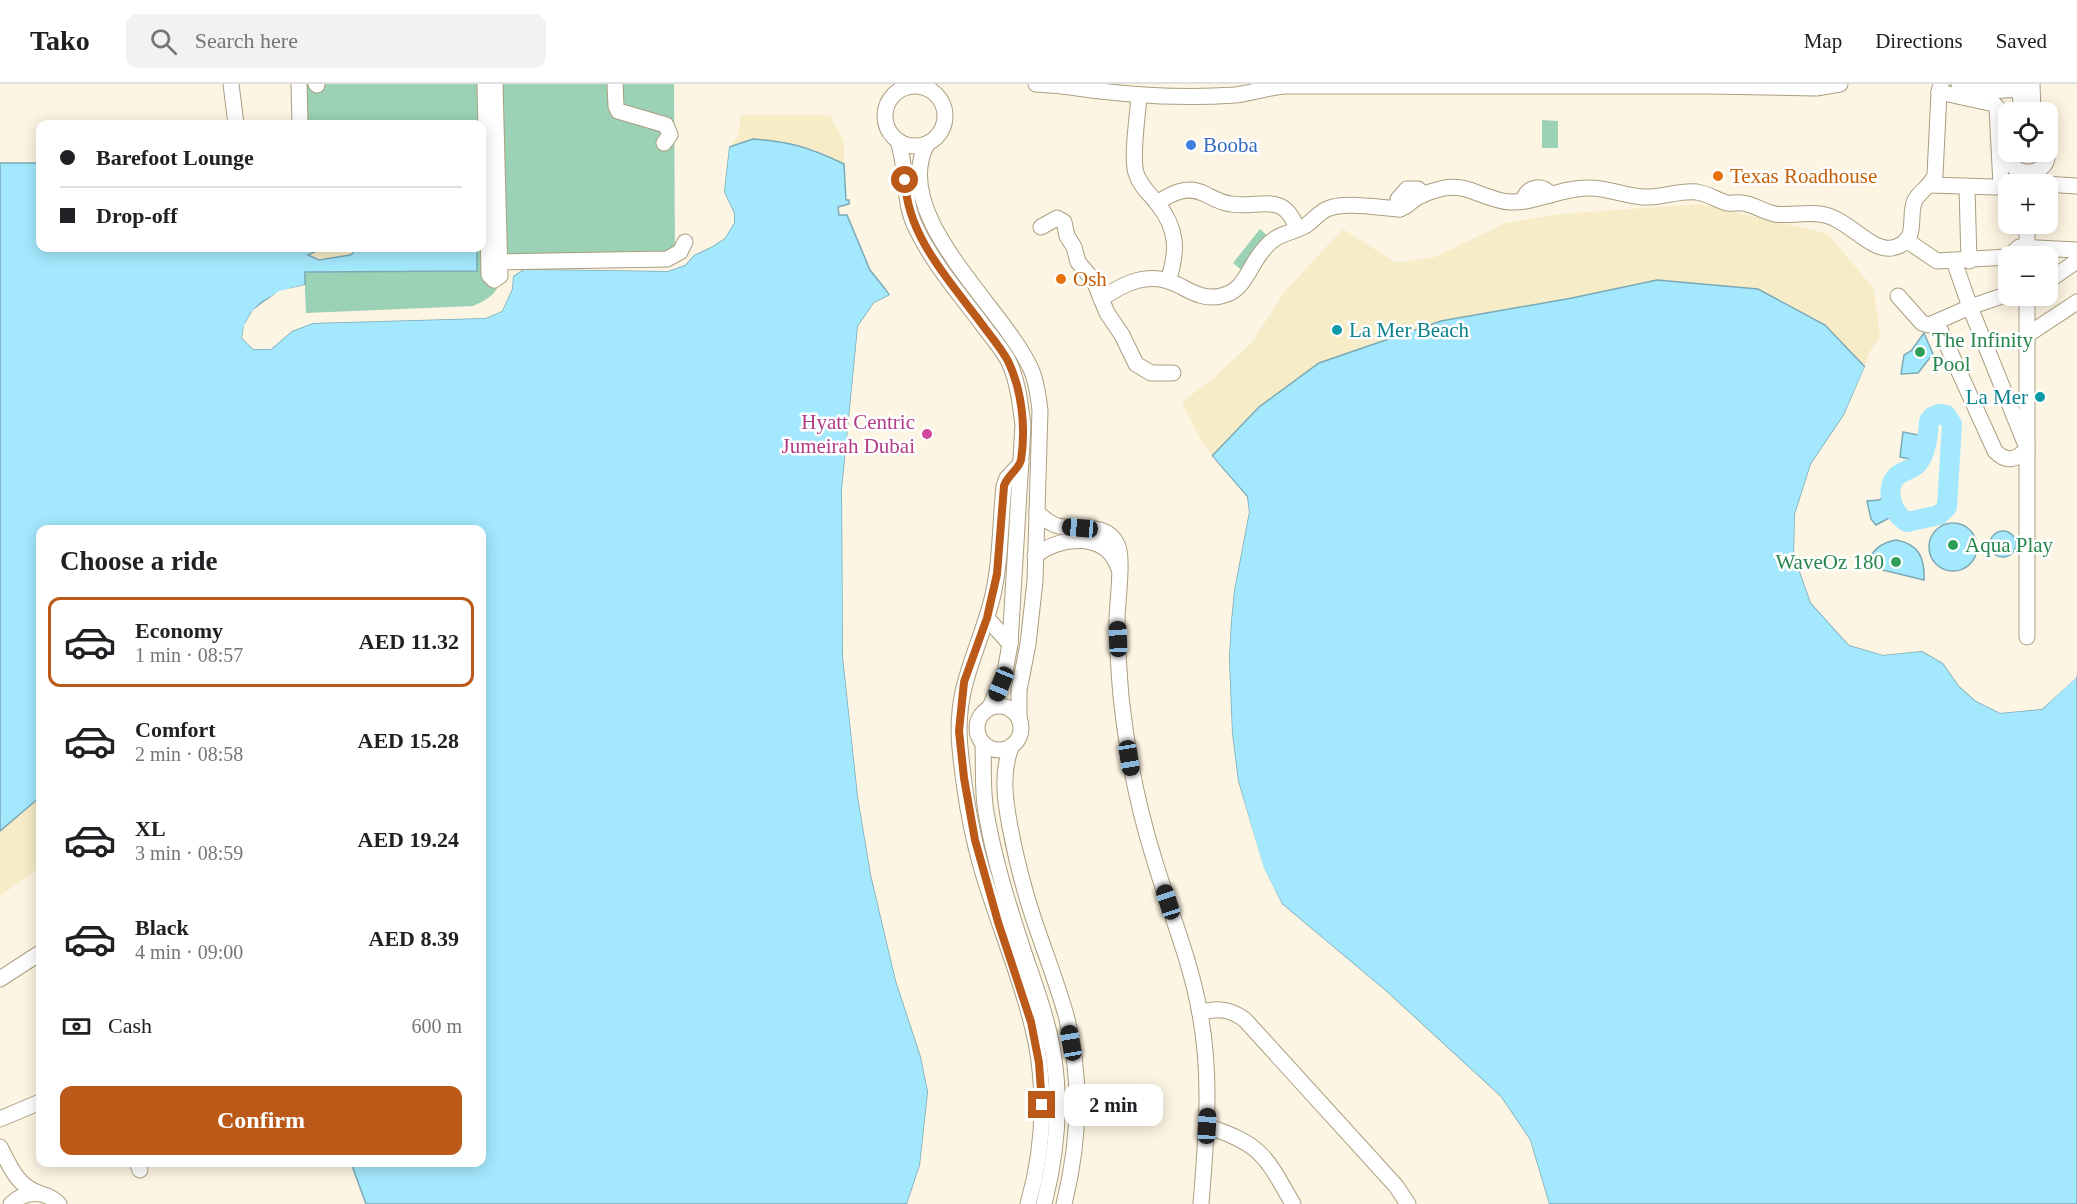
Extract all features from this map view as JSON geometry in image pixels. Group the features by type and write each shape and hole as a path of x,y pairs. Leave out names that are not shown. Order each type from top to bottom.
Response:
{"street":[{"path":"231,84 236,120"},
{"path":"299,84 300,120"},
{"path":"485,84 491,157 494,262 666,259 680,252 685,242"},
{"path":"491,157 495,84"},
{"path":"615,84 618,111 666,125 670,135 664,143"},
{"path":"1036,84 1139,95 1214,96 1244,94 1286,86 1816,88 1840,84"},
{"path":"1959,84 1979,90 2023,86"},
{"path":"927,144 912,146 898,141 891,135 885,118 885,110 895,89 928,86 940,98 945,119 941,132 927,144 919,164 919,191 928,218 943,243 1021,351 1035,380 1040,410 1035,556 1028,644 1019,690 1020,734 1011,747 1005,766 1004,786 1013,840 1034,919 1065,1012 1074,1066 1077,1110 1075,1143 1064,1204"},
{"path":"2022,102 2023,86"},
{"path":"2023,86 2029,102"},
{"path":"1101,299 1122,286 1151,278 1168,281 1203,297 1213,298 1231,293 1245,281 1258,256 1270,243 1284,233 1307,225 1324,210 1336,206 1400,209 1424,195 1443,188 1460,188 1499,201 1523,201 1566,190 1590,188 1645,197 1696,192 1713,196 1726,203 1741,202 1776,214 1812,213 1830,216 1846,224 1880,248 1890,249 1899,246 1911,232 1913,205 1922,190 1929,185 1935,170 1940,88 1994,104 1997,107 2000,174"},
{"path":"1139,95 1135,167 1140,184 1157,203 1174,237 1175,255 1168,281"},
{"path":"898,141 904,165 907,203 917,230 930,253 1005,356 1018,390 1023,425 1010,644 1005,672 990,707 977,723 978,734 983,744 983,788 986,814 1018,936 1047,1023 1055,1069 1056,1135 1044,1204"},
{"path":"2009,162 2020,174"},
{"path":"2034,174 2046,162"},
{"path":"2058,184 2077,186"},
{"path":"1929,185 1967,188 1998,185"},
{"path":"1967,188 1962,261 1970,307 2027,448"},
{"path":"1157,203 1171,194 1186,190 1200,192 1230,204 1275,204 1289,213 1297,229"},
{"path":"1041,227 1057,218 1065,222 1066,233 1074,247 1078,262 1094,281 1107,313 1122,335 1136,364 1151,373 1173,373"},
{"path":"1906,240 1937,261 1998,258"},
{"path":"2058,251 2077,250"},
{"path":"2058,274 2077,261"},
{"path":"1898,296 1922,323 1929,325 1998,297"},
{"path":"2027,335 2077,302"},
{"path":"2027,306 2027,637"},
{"path":"1936,323 1995,452 2008,460 2015,459 2027,448"},
{"path":"1021,463 1007,478 1004,486 997,574 987,618 964,682 959,731 964,778 975,840 998,922 1031,1022 1040,1073 1042,1105 1039,1149 1028,1204"},
{"path":"1037,512 1055,525 1098,529 1106,532 1118,545 1120,553 1117,622 1119,673 1132,775 1144,825 1187,961 1200,1013 1207,1074 1207,1126 1201,1204"},
{"path":"1035,556 1057,543 1093,542 1111,553 1119,571"},
{"path":"987,618 1010,644"},
{"path":"990,707 1007,707 1019,719"},
{"path":"983,744 994,750 1011,747"},
{"path":"998,922 1018,936"},
{"path":"0,979 36,956"},
{"path":"1200,1013 1219,1009 1229,1010 1245,1020 1396,1186 1408,1204"},
{"path":"0,1119 36,1104"},
{"path":"1207,1126 1239,1137 1259,1152 1270,1164 1293,1204"},
{"path":"0,1147 13,1173 27,1188 49,1196 59,1204"},
{"path":"10,1204 14,1187 13,1173"},
{"path":"10,1204 21,1196 39,1193"}],"green space":[{"path":"303,84 674,84 675,256 506,260 497,289 488,298 473,306 306,313 304,272 477,271 477,252 486,252 486,120 303,120"},
{"path":"1542,120 1558,121 1558,148 1542,148"},
{"path":"1260,229 1271,239 1246,274 1233,263"}],"sand":[{"path":"741,115 830,115 844,141 844,164 813,149 785,142 729,147 738,137"},
{"name":"La Mer Beach","path":"1699,204 1828,234 1874,289 1880,336 1869,353 1865,367 1825,325 1657,280 1572,298 1441,321 1319,363 1259,407 1213,457 1200,438 1182,402 1214,378 1252,342 1286,290 1343,229 1396,263 1435,257 1505,223 1560,214"},
{"path":"314,252 353,252 353,254 323,259 307,255"},
{"path":"36,800 36,870 0,896 0,831"}],"water":[{"path":"753,139 778,142 800,146 844,164 846,200 849,200 849,204 838,207 839,215 847,215 870,270 890,295 874,303 858,326 842,489 843,657 858,797 871,875 896,981 921,1057 928,1092 920,1165 907,1204 366,1204 352,1167 486,1167 486,525 36,525 36,800 0,831 0,163 36,163 36,252 314,252 308,255 319,260 350,255 353,252 477,252 477,271 305,272 305,285 283,291 263,301 255,308 244,326 242,338 253,349 271,349 292,331 313,323 486,318 502,311 512,289 513,276 524,269 668,271 685,265 694,255 725,238 734,223 734,213 724,192 729,147"},
{"path":"1657,280 1758,289 1825,325 1865,367 1844,415 1811,464 1795,514 1794,555 1811,603 1849,645 1883,655 1922,651 1943,663 1959,686 1976,701 2000,713 2042,709 2077,676 2077,1204 1549,1204 1530,1140 1501,1097 1387,992 1282,904 1263,868 1238,781 1232,733 1229,658 1234,591 1249,512 1247,496 1212,456 1259,407 1319,363 1441,321 1572,298"},
{"name":"The Infinity Pool","path":"1924,333 1933,354 1918,373 1901,374 1904,355 1911,351"},
{"path":"1903,432 1919,435 1916,453 1909,459 1900,457"},
{"path":"1891,492 1892,503 1901,518 1889,518 1876,525 1871,519 1867,501 1879,500"},
{"name":"Aqua Play","path":"1948,523 1958,523 1970,530 1977,542 1977,552 1970,564 1958,571 1948,571 1933,560 1929,552 1929,542 1940,527"},
{"path":"2003,531 2013,534 2016,544 2013,554 2003,557 1993,554 1990,544 1993,534"},
{"name":"WaveOz 180","path":"1896,540 1910,545 1919,553 1922,559 1924,580 1866,566 1877,548"}],"pier":[{"path":"733,143 729,147 724,192 734,213 734,223 725,238 694,255 685,265 668,271 524,269 513,276 512,289 502,311 486,318 313,323 292,331 271,349 253,349 242,338 244,325 253,310 279,291 305,285 305,288 280,294 255,312 246,326 245,337 254,346 270,346 290,328 313,320 485,315 499,309 509,288 511,275 523,266 668,268 683,263 692,252 712,244 723,236 731,222 731,213 721,193 727,146"},
{"path":"880,279 893,295 876,305 861,327 845,489 846,657 861,797 874,874 899,980 924,1056 931,1092 923,1165 910,1204 907,1204 920,1165 928,1092 921,1057 896,981 871,875 858,797 843,657 842,489 858,326 874,303 890,295"},
{"path":"1866,364 1867,368 1846,416 1814,465 1798,515 1797,554 1814,602 1851,642 1883,652 1923,648 1945,661 1962,684 1978,698 2001,709 2041,706 2077,673 2076,678 2042,709 2000,713 1976,701 1959,686 1943,663 1922,651 1883,655 1849,645 1811,603 1794,555 1795,514 1811,464 1844,415"},
{"path":"1210,454 1247,497 1249,512 1234,591 1231,622 1229,658 1232,733 1238,781 1264,868 1282,904 1387,992 1501,1097 1530,1140 1549,1204 1546,1204 1528,1141 1498,1099 1385,994 1280,906 1261,869 1236,781 1229,733 1226,658 1228,622 1231,591 1246,512 1244,498 1210,459"}],"waterway":[{"path":"1939,414 1946,415 1952,424 1947,507 1939,515 1907,522 1894,508 1891,495 1892,482 1896,477 1914,467 1922,458 1928,437 1929,421 1939,414"}],"place":[{"name":"Booba","path":"1191,145"},
{"name":"Texas Roadhouse","path":"1718,176"},
{"name":"Osh","path":"1061,279"},
{"name":"La Mer Beach","path":"1337,330"},
{"name":"The Infinity Pool","path":"1920,352"},
{"name":"La Mer","path":"2040,397"},
{"name":"Hyatt Centric Jumeirah Dubai","path":"927,434"},
{"name":"Aqua Play","path":"1953,545"},
{"name":"WaveOz 180","path":"1896,562"}],"route":[{"path":"905,180 907,203 917,230 930,253 1005,356 1016,382 1020,402 1023,425 1021,463 1007,478 1004,486 1001,541 993,597 964,682 959,731 964,778 975,840 998,922 1031,1022 1039,1063 1042,1105"}]}
